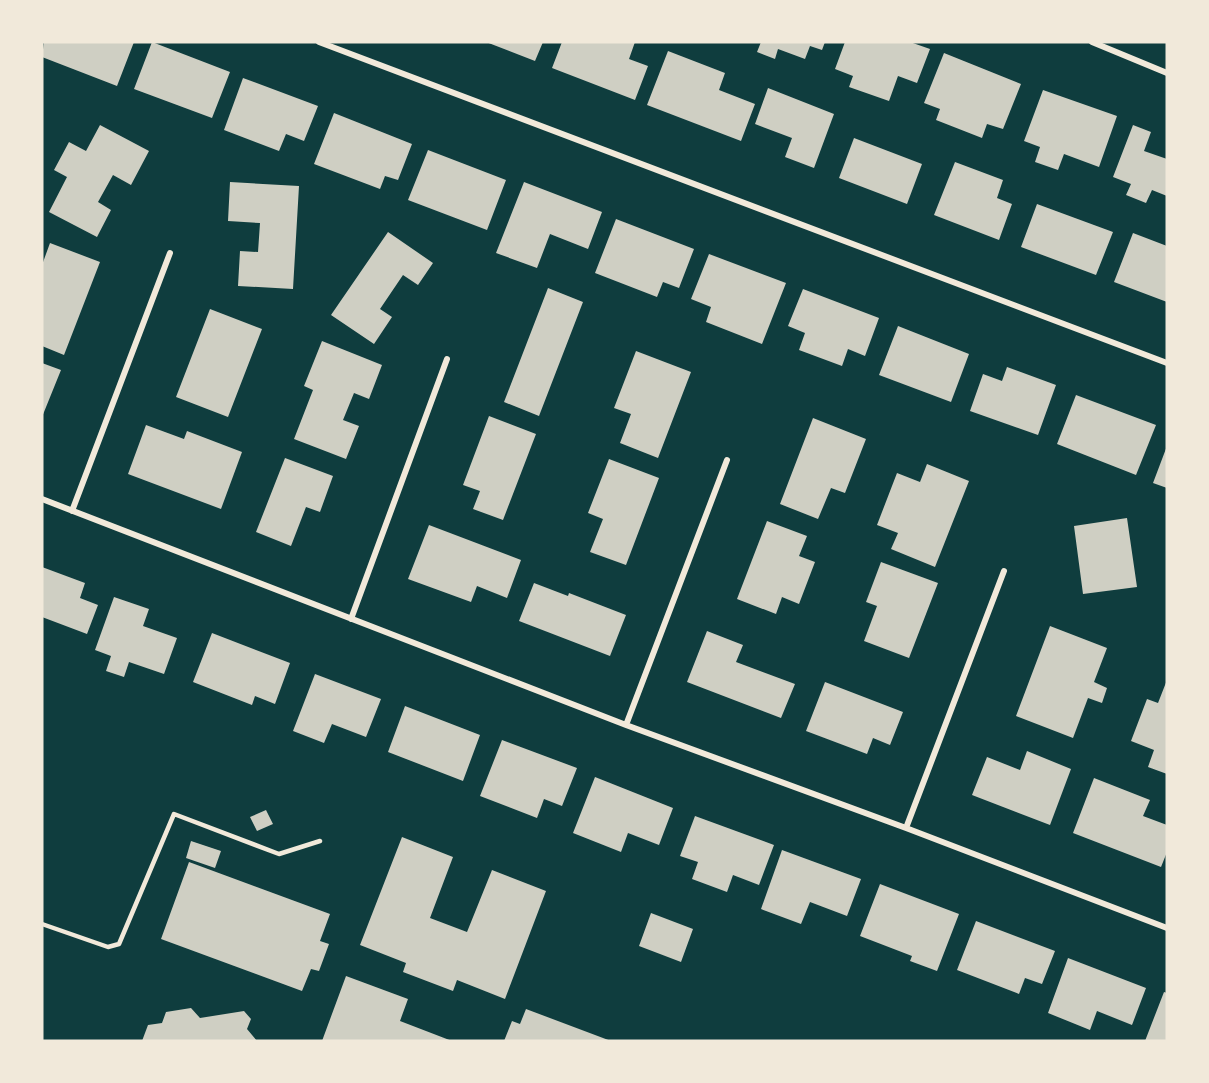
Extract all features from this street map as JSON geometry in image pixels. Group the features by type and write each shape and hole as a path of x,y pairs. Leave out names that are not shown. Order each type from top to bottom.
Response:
{"street":[{"path":"319,42 1167,363"},
{"path":"1092,42 1167,73"},
{"path":"72,511 170,253"},
{"path":"351,619 447,359"},
{"path":"626,724 727,460"},
{"path":"42,500 1167,928"},
{"path":"906,828 1004,571"}],"lane":[{"path":"42,924 108,947 119,944 174,814 279,854 320,841"}],"building":[{"path":"44,42 134,42 117,86 42,57"},
{"path":"152,42 230,72 212,118 134,89"},
{"path":"486,42 543,42 535,61"},
{"path":"562,42 635,42 629,59 648,66 635,100 552,68"},
{"path":"761,42 825,42 822,50 810,46 805,59 778,49 775,59 757,52"},
{"path":"845,42 910,42 930,49 917,83 898,76 889,101 849,87 853,76 835,69"},
{"path":"668,51 725,73 719,90 755,104 741,141 647,105"},
{"path":"944,53 1021,84 1003,129 987,124 982,138 936,120 940,109 924,103"},
{"path":"243,78 318,106 304,141 286,134 279,151 224,130"},
{"path":"768,88 834,114 814,168 785,157 792,138 755,124"},
{"path":"1043,90 1117,116 1099,167 1064,154 1058,170 1035,162 1040,147 1024,141"},
{"path":"334,113 412,144 398,180 385,176 380,189 314,164"},
{"path":"100,125 149,151 131,185 113,175 98,202 111,210 97,237 49,212 67,177 54,170 69,142 86,151"},
{"path":"1133,125 1151,132 1144,151 1167,159 1167,196 1152,190 1146,203 1126,195 1131,184 1113,177"},
{"path":"854,138 922,164 907,204 839,178"},
{"path":"428,150 506,180 487,230 408,200"},
{"path":"955,162 1003,180 997,198 1012,204 999,240 934,215"},
{"path":"230,182 299,186 293,289 238,286 240,251 258,252 260,223 228,221"},
{"path":"524,182 602,212 588,249 550,234 537,268 496,253"},
{"path":"1037,204 1113,232 1096,275 1021,247"},
{"path":"616,219 694,249 679,288 663,282 657,297 595,273"},
{"path":"388,232 433,263 418,285 403,275 380,309 392,317 374,344 331,315"},
{"path":"1133,233 1167,246 1167,302 1114,282"},
{"path":"50,243 100,262 64,355 42,346 42,265"},
{"path":"709,254 786,283 762,344 706,322 711,307 691,299"},
{"path":"548,288 583,302 539,416 504,402"},
{"path":"803,289 879,318 865,356 848,349 842,366 799,350 805,333 788,326"},
{"path":"210,309 262,329 228,417 176,397"},
{"path":"898,326 969,354 951,402 879,375"},
{"path":"322,341 382,365 369,399 354,393 343,420 359,426 346,459 294,439 313,390 304,386"},
{"path":"636,351 691,372 658,458 620,443 631,414 614,408"},
{"path":"42,363 61,370 42,417"},
{"path":"1007,367 1056,385 1038,435 970,411 983,374 1002,381"},
{"path":"1076,395 1156,425 1136,475 1057,444"},
{"path":"489,416 536,434 503,520 473,509 480,491 463,485"},
{"path":"813,418 866,439 845,493 831,488 818,519 780,504"},
{"path":"146,425 184,439 187,431 242,452 221,509 128,474"},
{"path":"1167,446 1167,488 1153,483"},
{"path":"285,458 333,476 320,512 306,507 291,546 256,532"},
{"path":"609,459 659,478 626,565 590,552 603,519 588,513"},
{"path":"927,464 969,481 935,567 891,549 898,533 877,525 897,473 920,482"},
{"path":"1127,518 1137,587 1083,594 1074,526"},
{"path":"767,521 807,536 799,556 815,562 799,604 782,597 776,614 737,599"},
{"path":"429,525 521,560 507,598 477,586 471,602 408,579"},
{"path":"881,562 938,583 909,658 864,641 877,606 866,602"},
{"path":"42,567 85,583 80,598 98,605 87,634 42,617"},
{"path":"534,583 568,596 569,593 626,615 610,656 519,621"},
{"path":"114,597 149,609 143,626 177,638 164,674 129,662 124,677 106,671 111,656 95,650"},
{"path":"1050,626 1107,648 1094,682 1107,688 1102,703 1088,698 1073,738 1016,716"},
{"path":"707,631 743,645 736,662 795,684 781,718 687,682"},
{"path":"212,633 290,663 275,704 255,696 252,705 193,682"},
{"path":"315,674 381,699 366,737 332,724 324,743 293,731"},
{"path":"1167,680 1167,774 1148,767 1154,750 1131,741 1147,699 1158,703"},
{"path":"825,682 903,712 890,745 873,738 867,754 806,731"},
{"path":"405,706 480,735 463,781 388,752"},
{"path":"502,740 577,768 562,806 544,799 537,818 480,796"},
{"path":"1027,751 1071,769 1050,825 972,795 987,757 1020,770"},
{"path":"595,777 673,808 659,845 628,833 621,852 573,833"},
{"path":"1094,778 1150,800 1143,816 1167,825 1167,852 1161,867 1073,833"},
{"path":"266,810 273,824 257,831 250,817"},
{"path":"695,816 774,845 759,885 733,875 727,892 692,879 698,862 680,856"},
{"path":"402,837 453,857 430,918 467,932 492,870 546,891 505,999 457,980 453,991 403,972 406,963 360,945"},
{"path":"191,841 221,851 215,868 186,858"},
{"path":"782,850 861,879 847,916 810,902 801,924 761,909"},
{"path":"189,862 330,914 320,941 329,944 319,971 311,969 302,991 161,939"},
{"path":"880,884 959,914 937,971 910,961 912,956 860,936"},
{"path":"651,913 693,929 681,962 639,946"},
{"path":"976,921 1055,951 1042,984 1025,978 1019,994 957,970"},
{"path":"1068,958 1146,988 1132,1025 1097,1011 1090,1030 1048,1013"},
{"path":"346,976 408,999 400,1021 452,1041 322,1041"},
{"path":"1164,992 1167,993 1167,1041 1145,1041"},
{"path":"191,1008 200,1018 244,1011 251,1019 247,1029 257,1041 142,1041 148,1025 162,1023 166,1012"},
{"path":"526,1009 611,1041 504,1041 512,1021 520,1024"}]}
